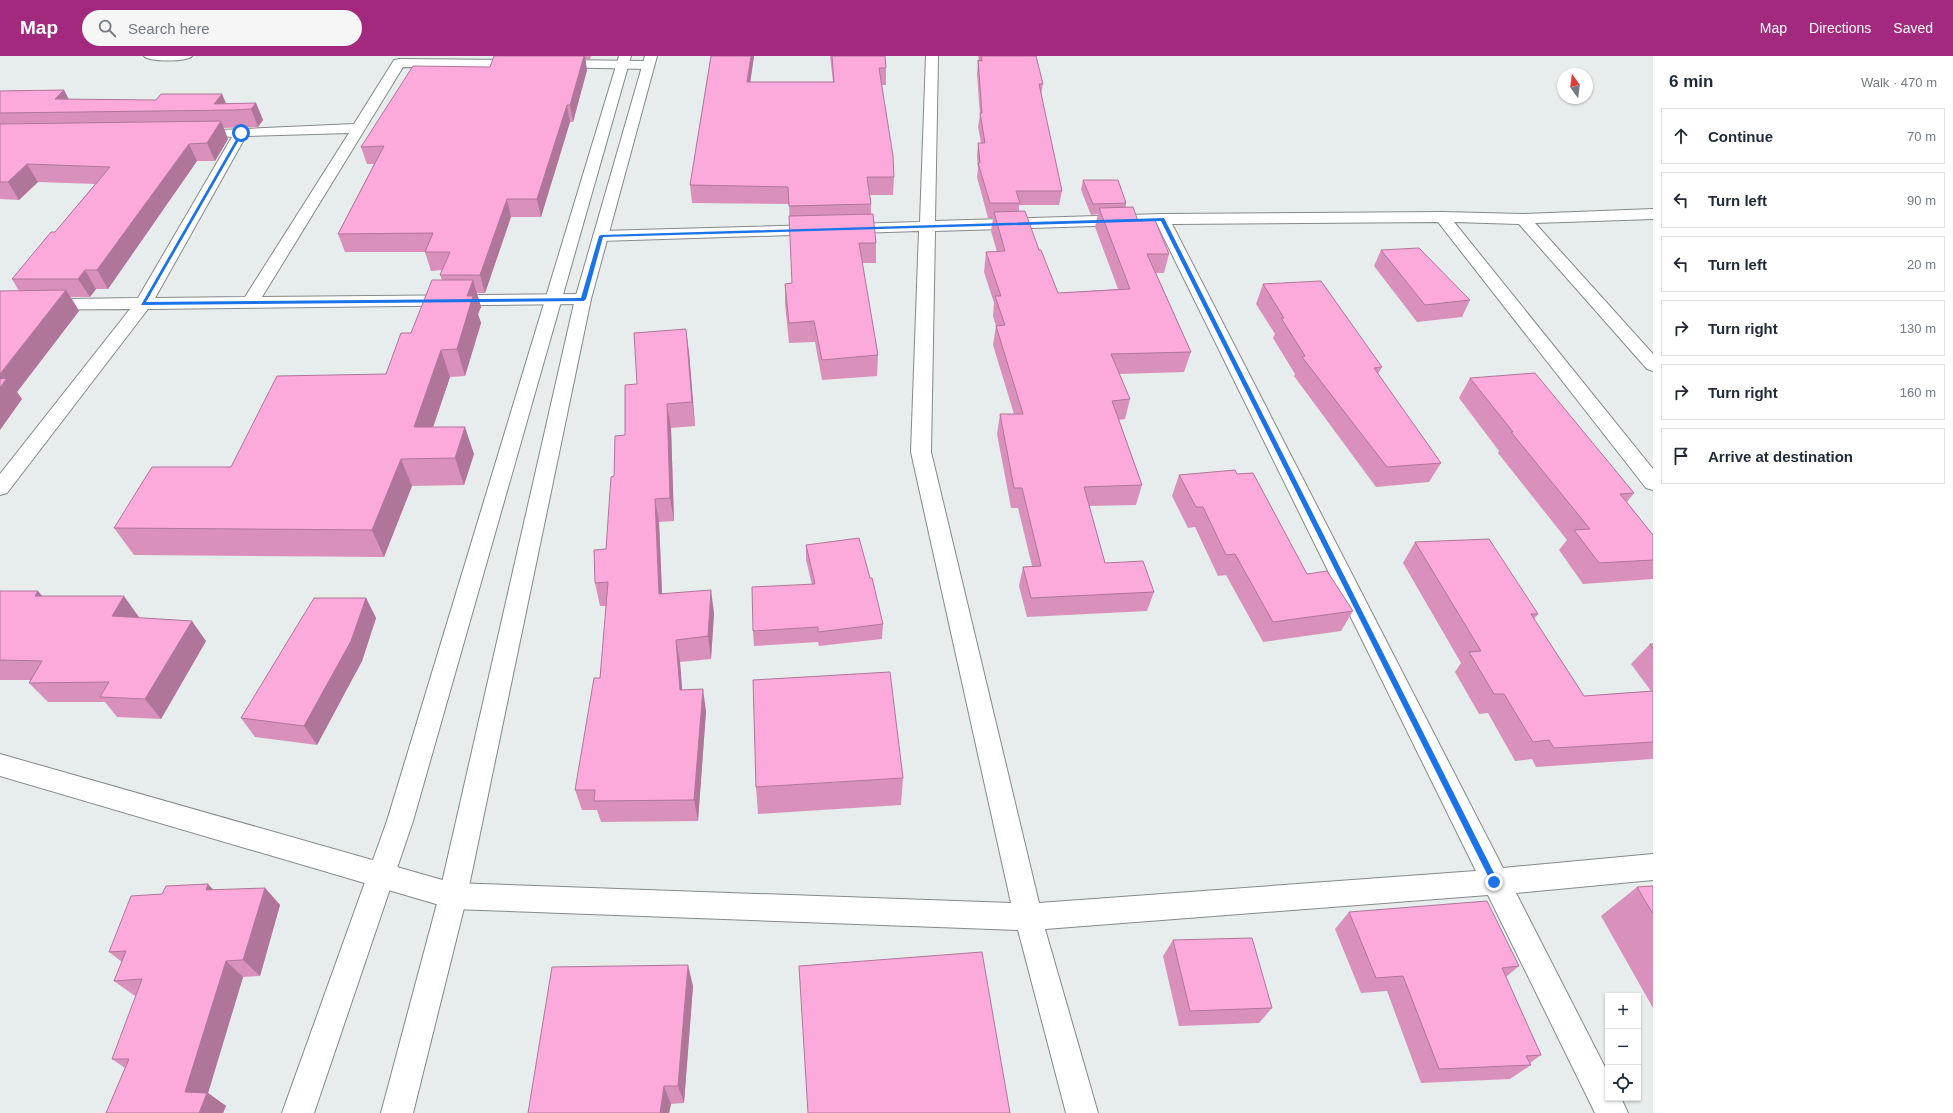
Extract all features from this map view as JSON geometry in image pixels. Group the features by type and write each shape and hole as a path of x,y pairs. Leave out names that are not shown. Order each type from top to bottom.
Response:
{"street":[{"path":"150,56 186,56"},
{"path":"932,56 921,452 1028,917 1082,1113"},
{"path":"298,1113 400,821 623,61"},
{"path":"250,303 399,63 538,64 650,61 584,299 453,896 397,1113"},
{"path":"210,133 358,128"},
{"path":"0,488 143,304 241,133"},
{"path":"601,236 1162,219 1442,217 1523,219 1653,214"},
{"path":"1442,217 1653,483"},
{"path":"1162,219 1494,882 1612,1113"},
{"path":"1523,219 1653,365"},
{"path":"0,305 584,299"},
{"path":"0,765 453,896 1028,917 1494,882 1653,867"}],"building":[{"path":"494,56 584,56 570,105 567,105 537,199 507,199 480,275 440,275 450,252 425,252 433,233 338,234 384,146 361,147 413,66 490,67"},
{"path":"711,56 751,56 747,82 834,82 832,56 885,56 886,68 879,68 893,156 894,177 867,177 871,204 789,206 788,187 690,185"},
{"path":"981,56 1036,56 1043,84 1039,84 1062,191 1016,191 1020,203 990,203 978,163 980,163 978,143 985,143 980,113 982,113 978,60 982,61"},
{"path":"64,90 55,99 156,100 161,94 222,94 214,104 256,103 251,109 234,110 0,113 0,91"},
{"path":"221,121 207,143 189,144 97,270 85,270 78,279 12,279 51,232 55,232 110,167 27,164 8,182 0,182 0,124"},
{"path":"1083,180 1118,180 1126,203 1093,204"},
{"path":"1133,207 1138,221 1155,220 1169,254 1147,254 1191,352 1111,354 1130,399 1112,401 1142,485 1084,487 1105,563 1143,561 1154,592 1031,598 1023,567 1041,566 1022,488 1014,488 1000,414 1023,414 996,326 1005,325 995,296 1001,296 986,252 1005,251 994,212 1025,211 1039,250 1041,250 1058,293 1130,289 1099,208"},
{"path":"873,214 876,243 859,243 878,355 822,360 814,321 789,323 785,284 792,283 789,216"},
{"path":"1419,248 1470,300 1425,305 1381,250"},
{"path":"432,280 473,280 467,296 473,296 457,349 441,350 414,427 465,427 455,458 401,459 372,530 114,528 152,467 231,467 277,376 386,374 401,333 411,333"},
{"path":"1321,281 1382,367 1374,368 1441,463 1387,467 1302,357 1305,356 1281,318 1284,318 1263,284"},
{"path":"66,290 0,374 0,291"},
{"path":"686,329 692,402 667,404 670,498 655,499 659,594 711,590 708,636 676,640 680,690 703,689 694,800 594,801 595,790 575,790 594,678 600,678 608,582 595,583 594,550 606,549 611,477 614,476 615,436 625,435 625,385 637,384 634,333"},
{"path":"1535,373 1634,493 1620,494 1653,535 1653,560 1599,563 1574,530 1590,529 1511,432 1513,432 1470,378"},
{"path":"7,378 0,388 0,379"},
{"path":"1235,470 1237,474 1253,473 1307,574 1327,571 1353,611 1273,622 1235,554 1226,555 1203,507 1196,507 1179,475"},
{"path":"859,538 870,578 872,578 883,624 818,632 818,627 753,631 752,587 815,584 806,545"},
{"path":"1489,539 1538,614 1531,614 1584,696 1653,691 1653,742 1554,748 1549,740 1533,742 1504,694 1494,694 1469,652 1481,651 1415,542"},
{"path":"0,591 38,591 35,596 124,596 112,616 192,621 145,699 100,697 109,682 29,683 42,661 0,660"},
{"path":"314,598 366,598 351,641 304,726 241,718"},
{"path":"890,672 903,778 756,787 753,680"},
{"path":"208,884 206,890 265,888 243,960 226,961 185,1092 207,1093 199,1113 106,1113 129,1059 112,1059 142,979 114,981 126,951 109,952 131,896 162,894 166,886"},
{"path":"1653,886 1653,914 1637,887"},
{"path":"1487,901 1519,966 1502,968 1541,1055 1526,1056 1531,1065 1439,1069 1403,976 1376,978 1349,912"},
{"path":"1252,938 1272,1008 1190,1011 1173,940"},
{"path":"982,952 1010,1113 808,1113 799,966"},
{"path":"688,965 678,1086 664,1086 660,1113 528,1113 552,967"}],"route":[{"path":"241,133 143,304 584,299 601,236 1162,219 1494,882"}]}
